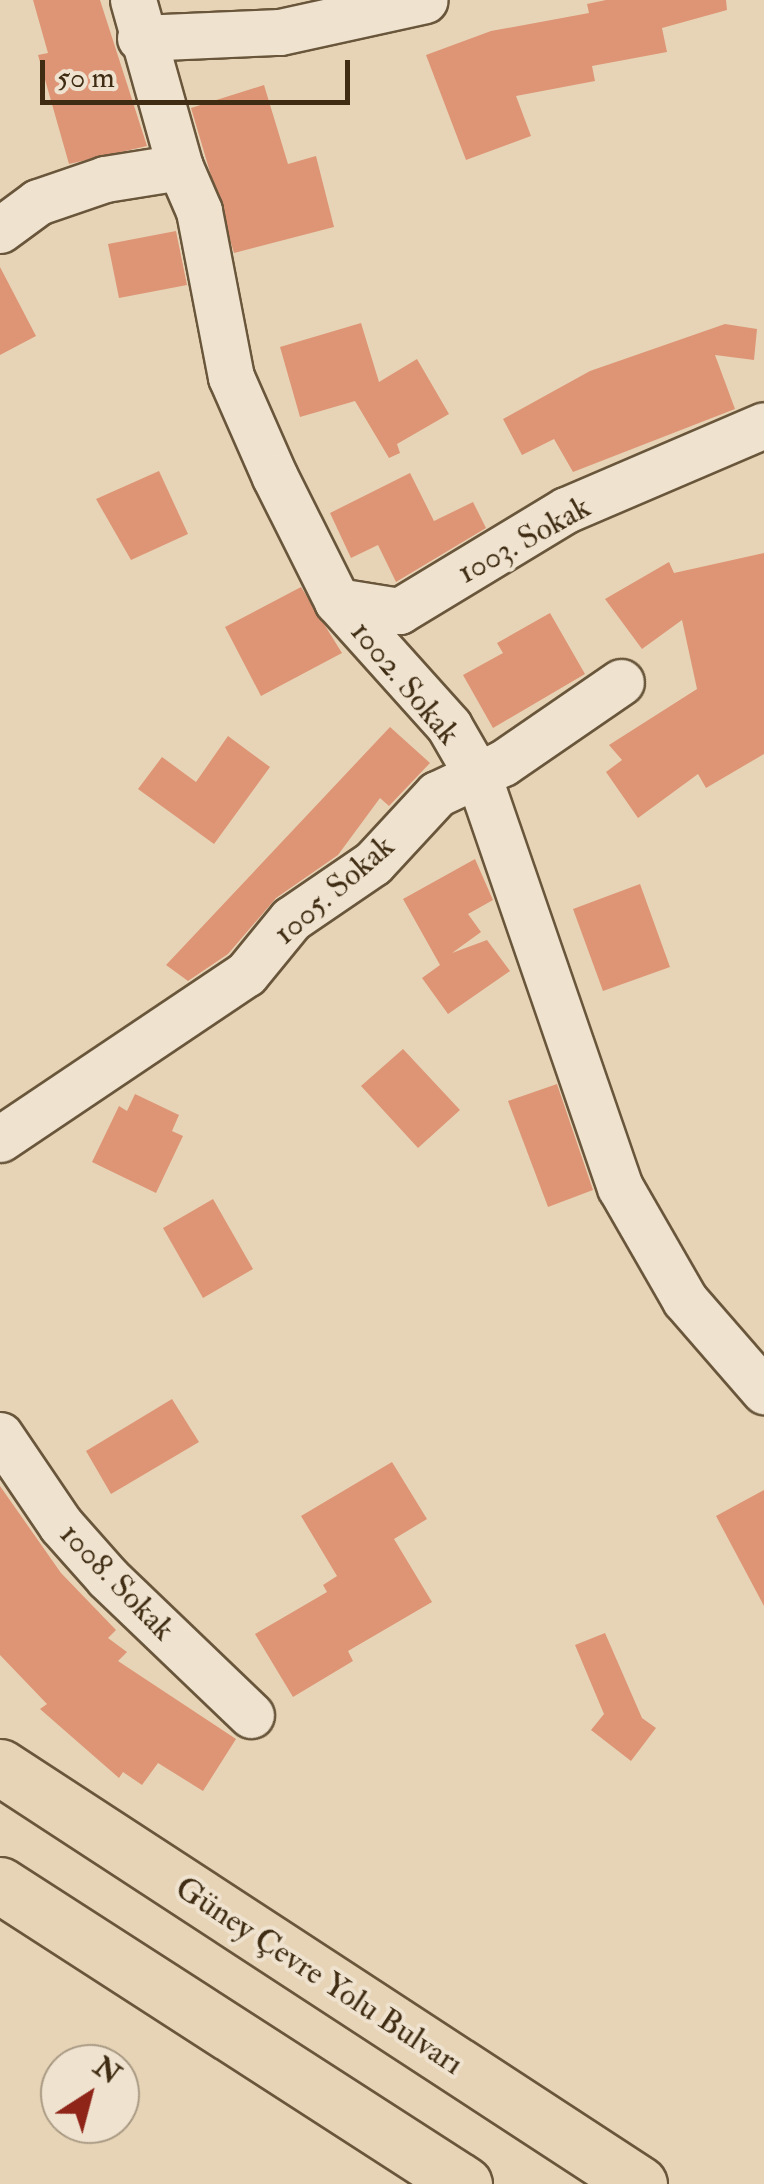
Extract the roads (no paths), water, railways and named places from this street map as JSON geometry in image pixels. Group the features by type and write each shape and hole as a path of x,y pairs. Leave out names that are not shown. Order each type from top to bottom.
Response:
{"highway":[{"name":"Güney Çevre Yolu Bulvarı","path":"0,1767 639,2184"},
{"path":"0,1886 464,2184"}],"street":[{"path":"137,19 280,32 424,0"},
{"name":"1002. Sokak","path":"137,19 180,168 199,211 231,377 337,601 439,713 479,778 620,1187 685,1300 764,1391"},
{"path":"0,230 38,202 105,179 180,168"},
{"name":"1003. Sokak","path":"337,601 399,611 566,510 764,425"},
{"name":"1005. Sokak","path":"0,1139 246,974 291,918 373,863 437,794 479,778 621,682"},
{"name":"1008. Sokak","path":"0,1435 84,1552 250,1715"}]}
